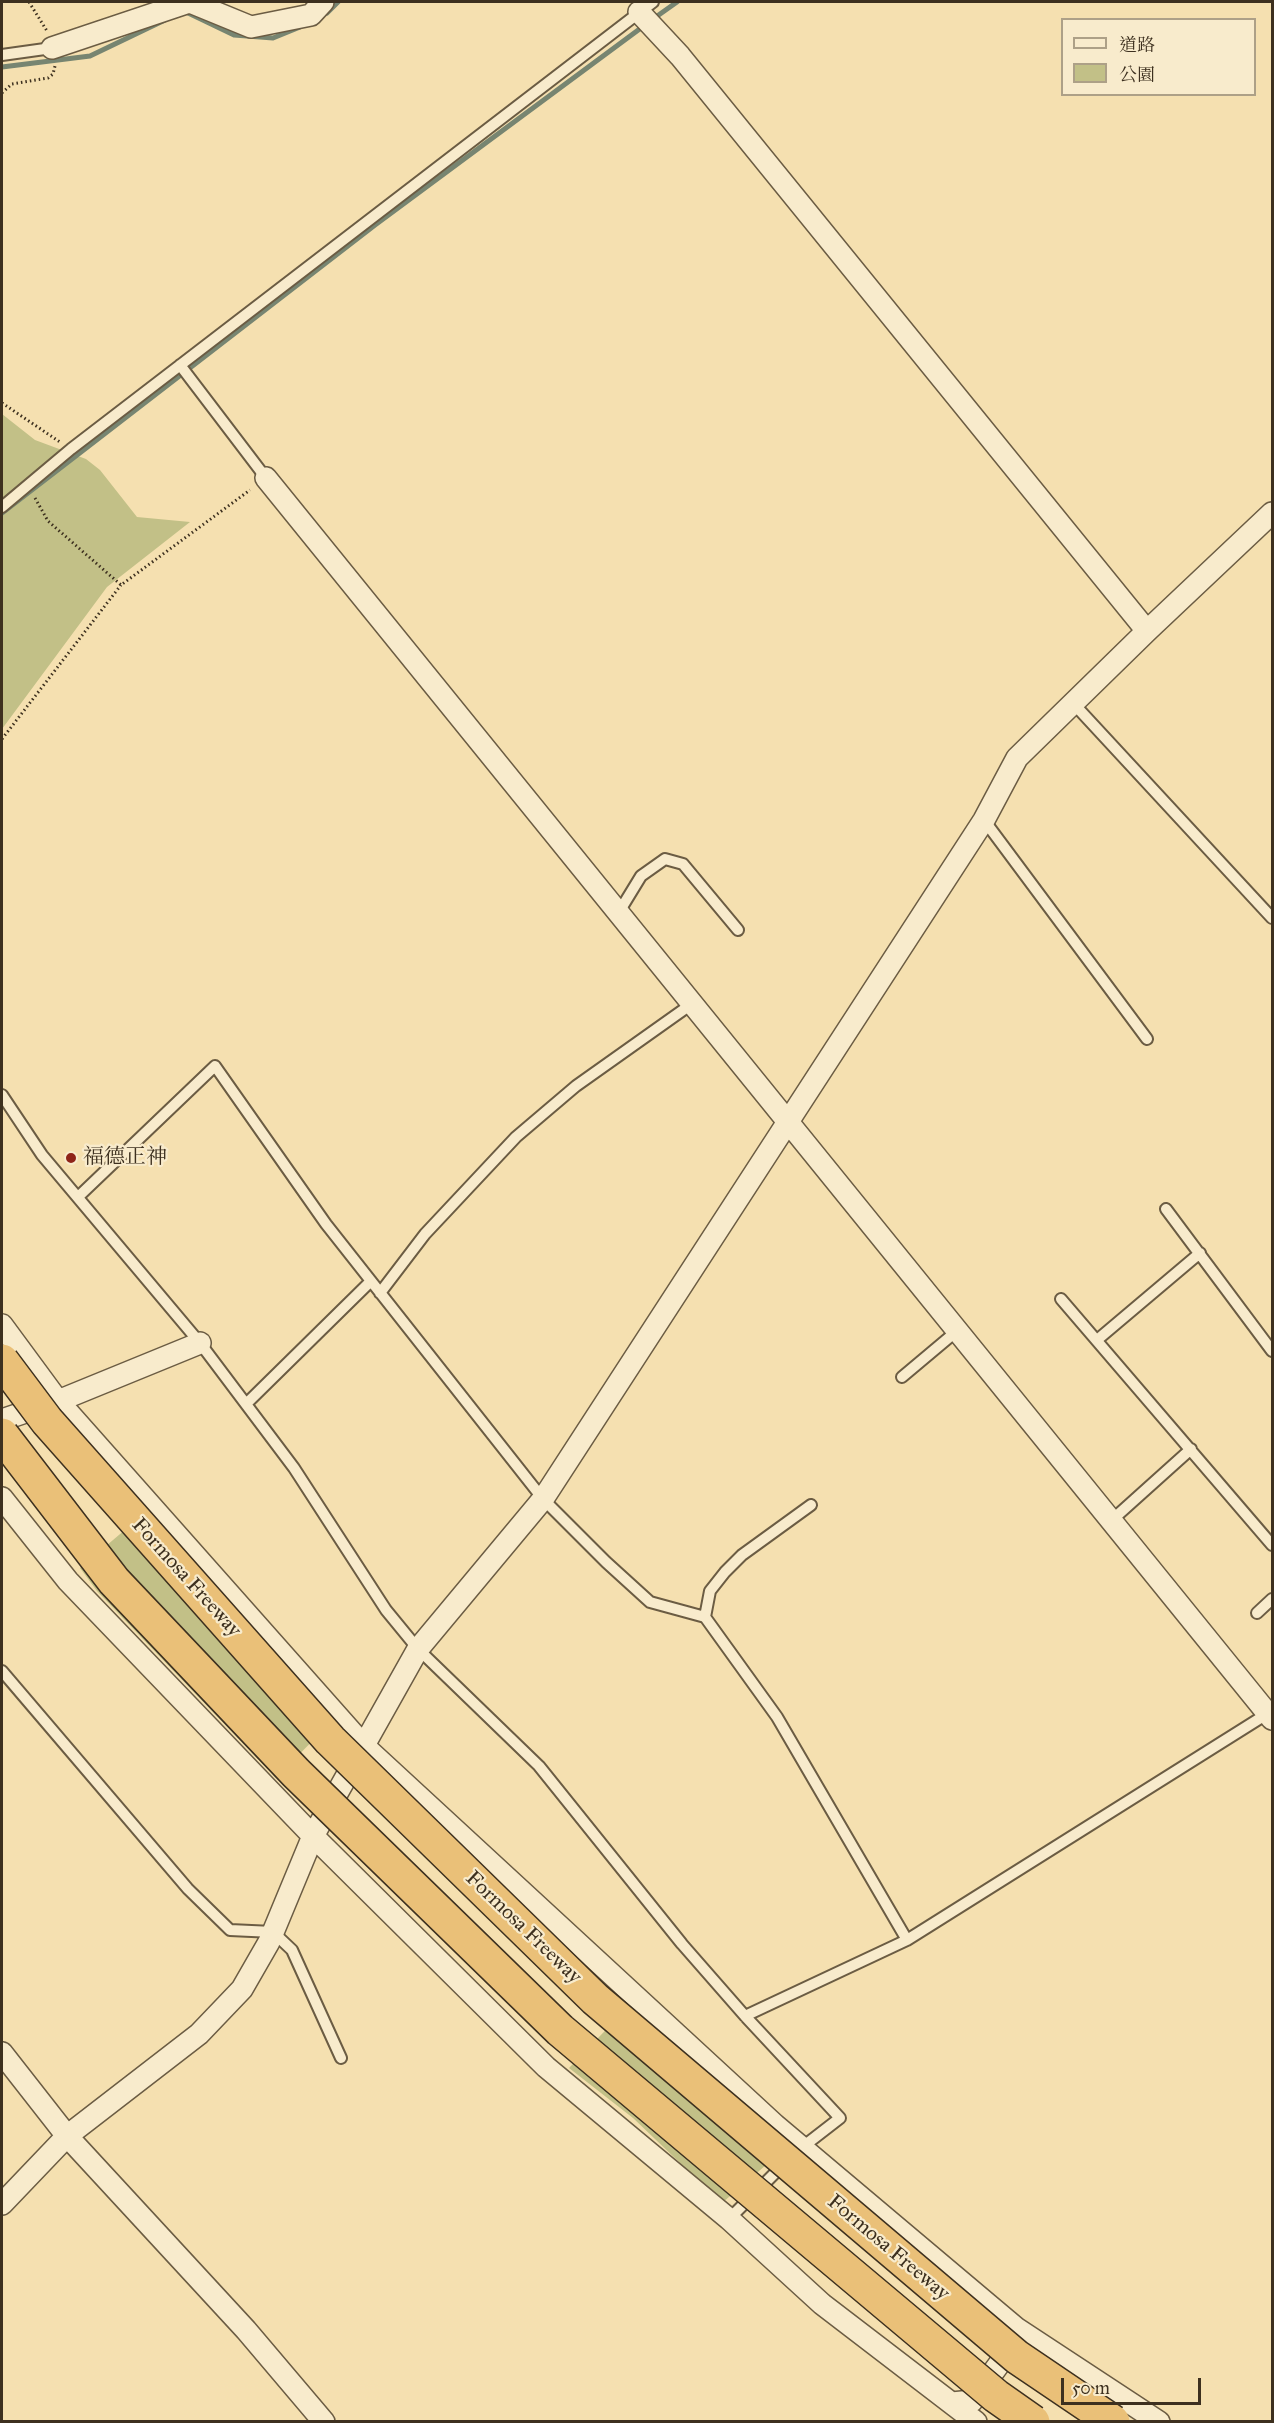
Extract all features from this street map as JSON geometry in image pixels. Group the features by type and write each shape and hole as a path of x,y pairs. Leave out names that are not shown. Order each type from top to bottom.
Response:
{"highway":[{"name":"Formosa Freeway","path":"2,1361 47,1421 330,1740 596,1999 1017,2357 1113,2421"},
{"name":"Formosa Freeway","path":"2,1435 122,1589 296,1773 560,2030 996,2396 1033,2421"}],"street":[{"path":"54,58 189,2 251,27 310,15 323,2"},
{"path":"647,14 1147,630"},
{"path":"266,478 1271,1714"},
{"path":"2,2204 67,2136 199,2034 242,1989 273,1932 313,1836 418,1649 543,1499 984,820 1017,758 1147,630 1272,513"},
{"path":"2,1325 58,1401 364,1746 802,2147 1016,2328 1159,2421"},
{"path":"2,1420 58,1401 200,1343"},
{"path":"2,1498 68,1581 313,1836 546,2067 729,2219 822,2304 976,2421"},
{"path":"2,2053 67,2136 246,2330 324,2421"},
{"path":"952,2403 972,2401 1016,2343 1016,2328"},
{"path":"985,2421 986,2406 1029,2351 1047,2348"}],"lane":[{"path":"2,507 71,449 647,14"},
{"path":"2,55 54,58"},
{"path":"181,365 266,478"},
{"path":"1073,703 1272,918"},
{"path":"984,820 1147,1039"},
{"path":"619,912 641,876 665,859 683,864 738,930"},
{"path":"380,1293 425,1234 516,1137 576,1086 693,1003"},
{"path":"78,1197 216,1066 326,1224 543,1499 606,1562 651,1602 705,1617 777,1717 907,1940"},
{"path":"2,1095 42,1155 200,1343 294,1468 386,1610 418,1649 539,1766 682,1944 840,2118 802,2147 729,2219"},
{"path":"1166,1209 1272,1351"},
{"path":"1097,1340 1200,1253"},
{"path":"246,1404 371,1281"},
{"path":"1061,1299 1272,1545"},
{"path":"902,1377 958,1330"},
{"path":"1112,1520 1191,1449"},
{"path":"705,1617 710,1591 736,1561 811,1505"},
{"path":"1257,1613 1272,1599"},
{"path":"2,1671 188,1889 230,1930 273,1932 292,1950 341,2058"},
{"path":"745,2016 907,1940 1271,1714"}],"path":[{"path":"2,93 12,84 48,78 53,74 54,58 51,38 29,2"},
{"path":"2,403 71,449"},
{"path":"2,739 121,585 266,478"},
{"path":"35,498 48,521 121,585"}],"green space":[{"path":"2,414 35,440 86,459 100,470 137,517 190,522 107,587 2,729"},
{"path":"146,1512 331,1722 276,1778 97,1591 80,1568"},
{"path":"628,2007 788,2146 722,2203 633,2118 569,2068"}],"waterway":[{"path":"327,13 338,2"},
{"path":"653,19 677,2"},
{"path":"184,11 234,35 273,38 300,27"},
{"path":"2,67 90,56 165,20"},
{"path":"2,513 375,225 645,25"}],"place":[{"name":"福德正神","path":"71,1158"}]}
